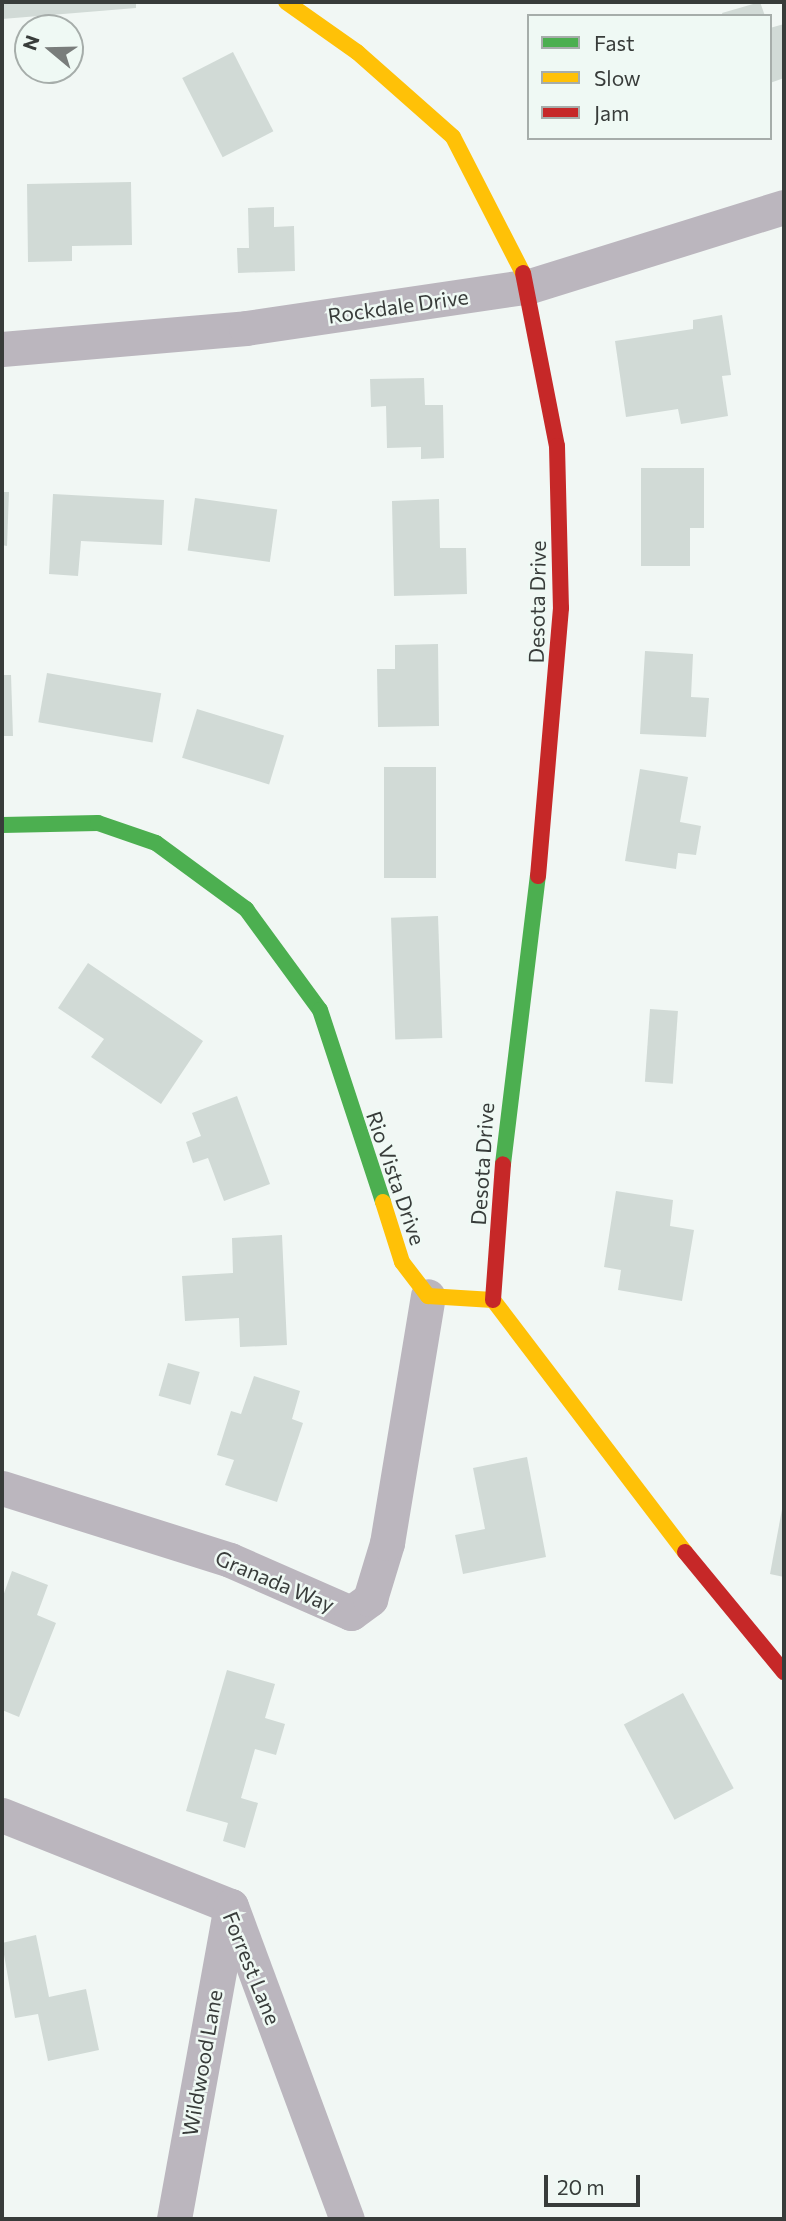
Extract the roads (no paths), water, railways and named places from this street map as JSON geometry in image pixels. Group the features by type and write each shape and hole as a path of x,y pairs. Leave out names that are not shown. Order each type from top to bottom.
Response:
{"street":[{"name":"Desota Drive","path":"286,2 357,52 453,137 530,286 557,446 561,608 550,790 508,1095 493,1300"},
{"name":"Rockdale Drive","path":"2,349 246,328 530,286 784,207"},
{"name":"Rio Vista Drive","path":"2,825 98,823 156,843 246,909 320,1010 402,1262 428,1296"},
{"path":"428,1296 493,1300 707,1582 784,1672"},
{"name":"Granada Way","path":"2,1488 230,1560 351,1613 370,1600 387,1543 428,1296"},
{"name":"Forrest Lane","path":"2,1815 231,1906 347,2219"},
{"name":"Wildwood Lane","path":"174,2219 231,1906"}]}
